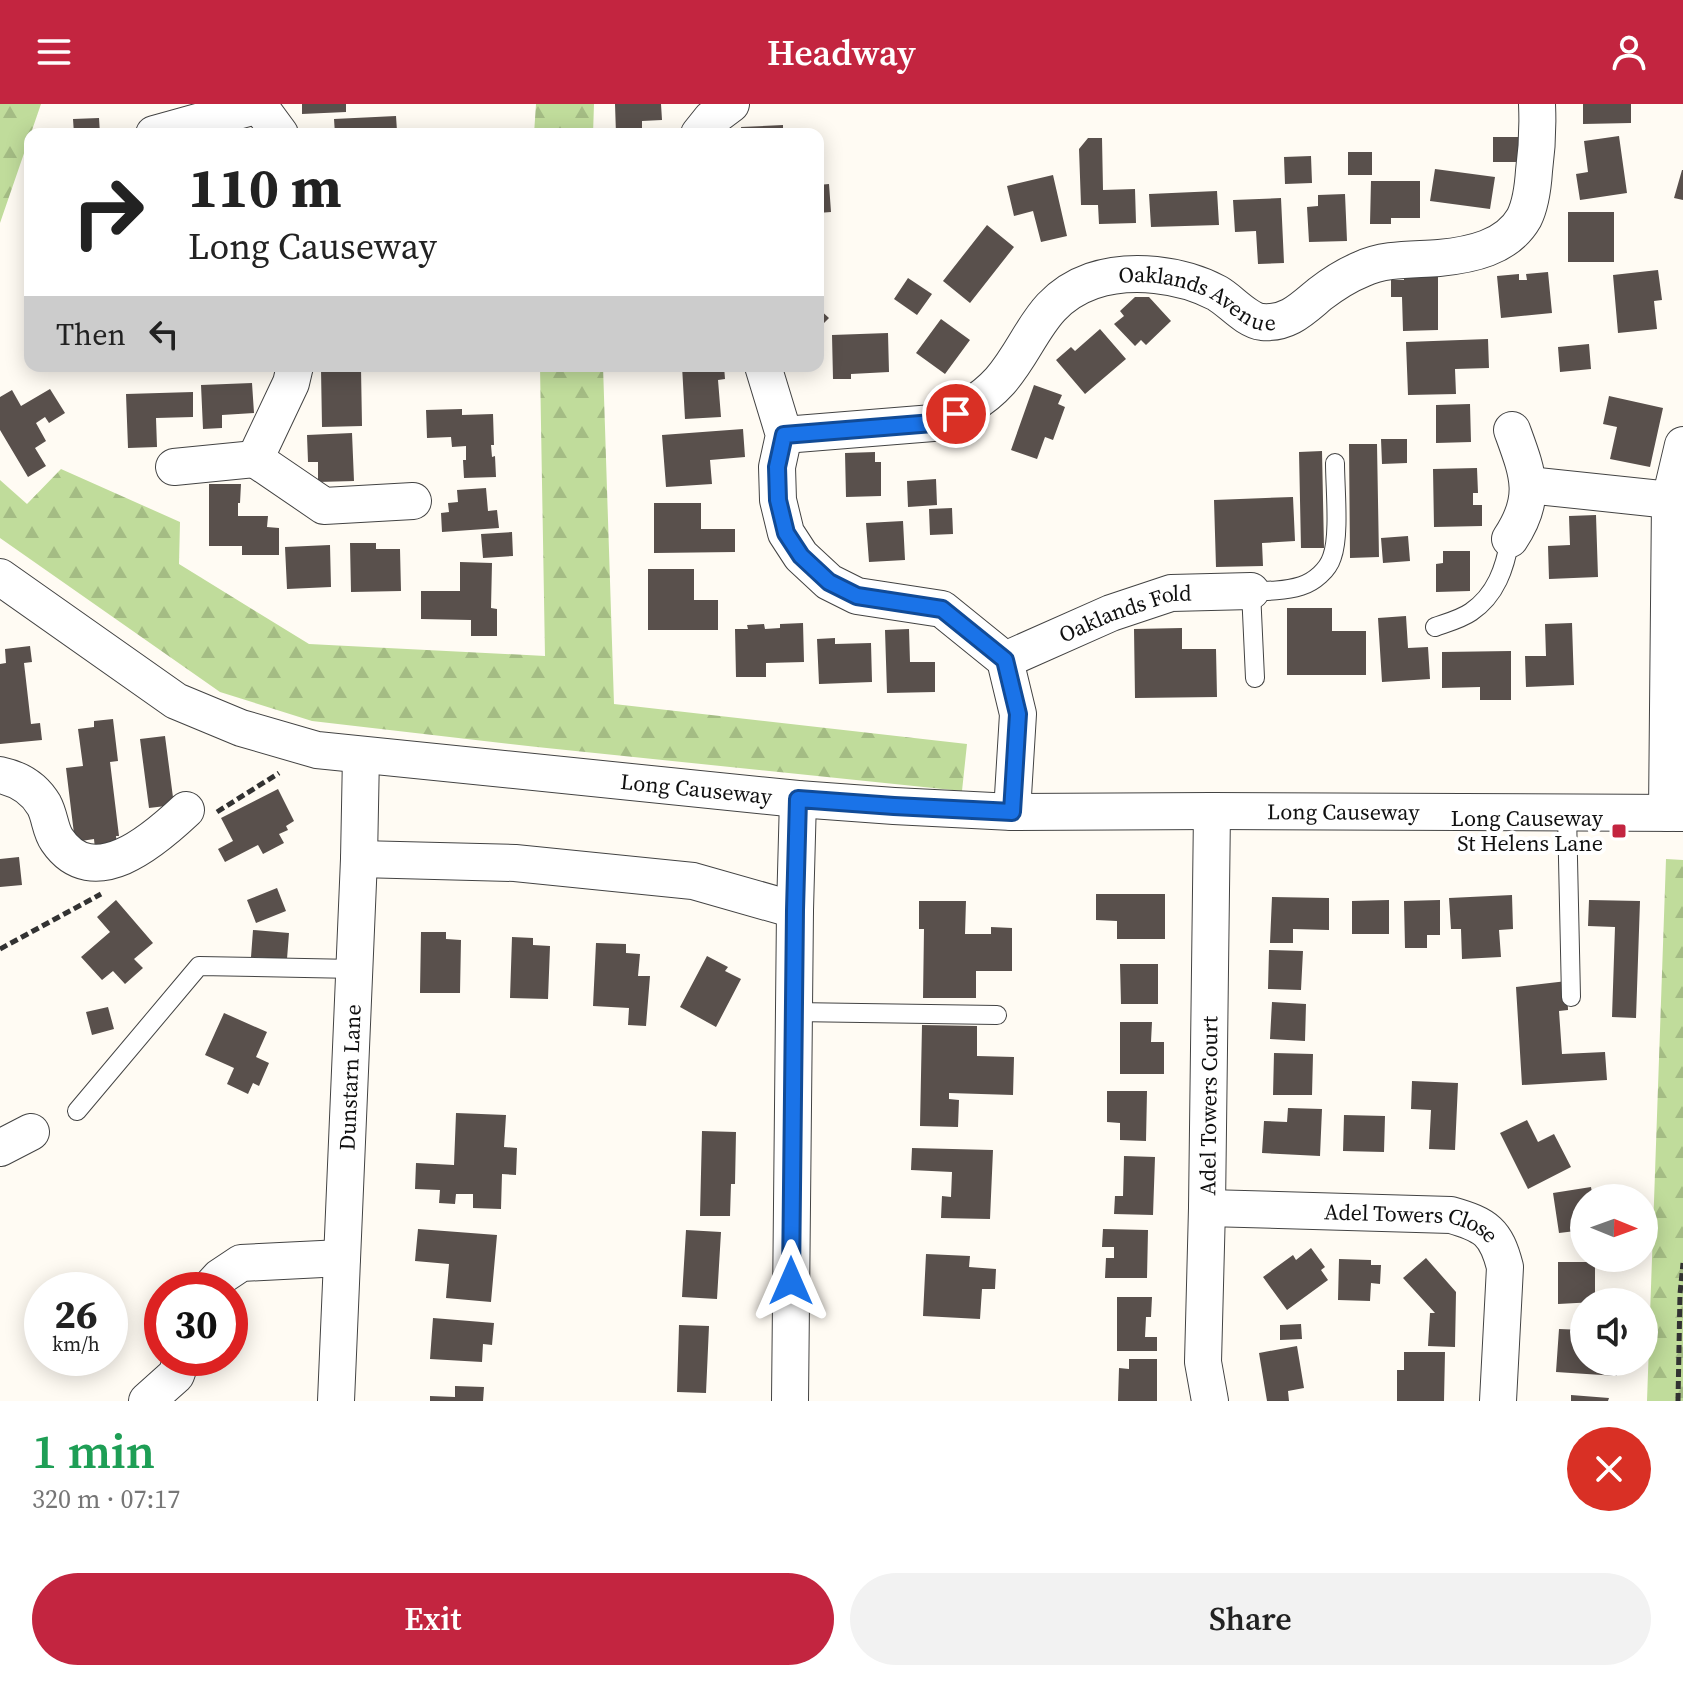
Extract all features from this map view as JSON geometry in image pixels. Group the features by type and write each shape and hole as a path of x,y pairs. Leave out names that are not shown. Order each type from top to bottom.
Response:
{"street":[{"path":"704,128 731,104"},
{"name":"Oaklands Avenue","path":"784,435 933,423 956,414 979,401 998,383 1052,305 1093,281 1120,276 1167,276 1218,293 1258,322 1276,322 1295,316 1348,275 1374,263 1465,256 1491,247 1509,235 1523,219 1532,191 1536,161 1537,104"},
{"path":"188,128 266,114"},
{"path":"255,459 294,372"},
{"path":"765,372 784,435 777,467 778,500 786,533 801,556 829,582 857,596 942,609 1005,660 1018,714 1012,812"},
{"path":"1510,539 1528,506 1528,485 1512,430"},
{"path":"1675,813 1670,500 1683,445"},
{"path":"174,467 255,459 324,506 413,501"},
{"path":"1528,485 1670,500"},
{"name":"Long Causeway","path":"0,577 176,701 241,728 317,750 798,799 1012,812 1675,813"},
{"name":"Oaklands Fold","path":"1005,660 1111,613 1171,593 1251,591"},
{"name":"Dunstarn Lane","path":"336,1401 361,755"},
{"path":"0,775 29,786 44,805 56,838 71,856 94,865 114,860 160,834 186,810"},
{"path":"790,1401 798,799"},
{"name":"Adel Towers Court","path":"1210,1401 1203,1362 1212,811"},
{"path":"359,859 515,863 693,881 795,910"},
{"name":"Adel Towers Close","path":"1207,1208 1451,1215 1473,1221 1486,1229 1499,1246 1505,1267 1498,1401"},
{"path":"228,1272 241,1263 342,1258"},
{"path":"147,1401 175,1376"}],"lane":[{"path":"1255,678 1251,591 1287,590 1305,585 1321,574 1332,560 1335,543 1335,463"},
{"path":"1435,627 1470,614 1493,592 1506,562 1510,539"},
{"path":"1567,813 1571,997"},
{"path":"77,1111 199,966 355,969"},
{"path":"794,1012 997,1015"}],"path":[{"path":"1678,1401 1683,1263"}],"green space":[{"path":"0,104 41,104 33,128 24,128 24,153 0,223"},
{"path":"536,104 594,104 593,128 534,128"},
{"path":"540,372 603,372 614,704 967,744 962,791 312,721 220,692 0,538 0,480 27,504 61,469 180,522 179,564 309,644 545,656"},
{"path":"1666,859 1683,860 1683,1401 1647,1401 1648,1376 1658,1376 1658,1288 1651,1288 1652,1272 1658,1272 1658,1184 1655,1184"}],"building":[{"path":"302,104 346,104 346,112 302,114"},
{"path":"615,104 661,104 662,120 642,121 642,128 616,128"},
{"path":"1583,104 1631,104 1631,123 1583,124"},
{"path":"396,116 397,128 335,128 334,119"},
{"path":"99,118 100,128 74,128 73,119"},
{"path":"783,125 783,128 741,127"},
{"path":"1619,136 1627,193 1580,200 1576,174 1588,172 1584,141"},
{"path":"1493,137 1518,137 1518,162 1493,162"},
{"path":"1088,138 1102,138 1103,190 1135,189 1136,223 1099,224 1098,205 1081,205 1079,149"},
{"path":"1348,152 1372,152 1372,175 1348,175"},
{"path":"1311,156 1312,183 1285,184 1284,157"},
{"path":"1435,169 1495,177 1490,209 1430,201"},
{"path":"1683,170 1683,200 1674,198"},
{"path":"1053,175 1067,236 1041,242 1033,211 1014,216 1007,186"},
{"path":"1371,181 1420,181 1420,218 1391,218 1391,224 1370,224"},
{"path":"824,184 829,184 831,212 824,213"},
{"path":"1217,191 1219,225 1151,227 1149,194"},
{"path":"1345,194 1347,241 1309,242 1307,207 1318,206 1318,195"},
{"path":"1281,198 1284,263 1258,264 1256,231 1235,232 1233,200"},
{"path":"1568,212 1614,212 1614,262 1568,262"},
{"path":"987,225 1014,247 970,303 943,281"},
{"path":"1658,270 1662,300 1654,301 1657,329 1618,333 1613,275"},
{"path":"1548,272 1552,313 1501,318 1497,276 1519,274 1519,280 1527,280 1526,274"},
{"path":"1404,274 1438,274 1438,330 1403,331 1402,297 1391,297 1391,280 1404,280"},
{"path":"908,278 932,294 917,315 894,299"},
{"path":"1135,297 1149,297 1171,321 1146,345 1141,340 1135,346 1114,324 1124,316 1120,311"},
{"path":"941,319 970,340 945,374 916,353"},
{"path":"1100,329 1126,359 1085,394 1056,360 1071,347 1075,351"},
{"path":"888,333 889,372 851,374 851,379 833,379 832,335"},
{"path":"1488,339 1489,368 1455,369 1456,394 1408,395 1406,342"},
{"path":"1589,344 1591,369 1560,372 1558,347"},
{"path":"321,372 361,372 362,426 322,427"},
{"path":"682,372 724,372 725,379 718,380 721,417 685,419"},
{"path":"252,383 254,413 222,415 222,428 203,429 201,385"},
{"path":"1034,385 1062,395 1058,404 1065,407 1053,440 1045,437 1037,459 1011,450"},
{"path":"50,389 65,413 49,423 45,417 36,423 46,441 35,448 46,466 28,477 0,430 0,397 12,390 21,406"},
{"path":"193,392 193,417 156,418 157,447 128,448 126,394"},
{"path":"1609,396 1663,408 1650,467 1610,459 1617,427 1603,424"},
{"path":"1470,404 1471,442 1436,443 1436,405"},
{"path":"462,409 462,415 493,414 494,445 491,445 496,477 464,478 466,446 452,447 451,437 427,438 426,410"},
{"path":"743,429 745,457 710,460 712,484 666,487 662,435"},
{"path":"352,433 354,481 318,482 318,462 308,462 307,435"},
{"path":"1381,439 1407,439 1407,463 1382,464"},
{"path":"1349,444 1377,444 1379,557 1350,558"},
{"path":"1322,451 1324,548 1301,548 1299,452"},
{"path":"875,452 875,462 881,462 881,496 846,497 845,453"},
{"path":"1477,468 1478,493 1473,493 1473,505 1482,505 1482,526 1434,527 1433,469"},
{"path":"936,479 937,505 908,507 907,481"},
{"path":"209,484 241,484 238,516 268,516 267,527 279,528 279,555 242,555 242,546 209,546"},
{"path":"486,488 488,511 497,510 499,528 442,532 441,513 449,512 448,503 458,502 457,490"},
{"path":"1293,497 1295,541 1262,543 1263,566 1216,567 1214,500"},
{"path":"654,503 701,503 701,529 735,529 735,552 654,553"},
{"path":"952,508 953,534 930,535 929,509"},
{"path":"1596,515 1598,577 1549,579 1548,546 1570,545 1569,516"},
{"path":"903,521 905,560 869,562 866,523"},
{"path":"512,532 513,556 483,558 481,534"},
{"path":"1408,536 1410,561 1383,563 1381,538"},
{"path":"350,543 376,543 376,549 400,549 401,591 351,592"},
{"path":"330,545 331,587 287,589 285,547"},
{"path":"1443,551 1470,551 1470,591 1436,592 1436,564 1443,563"},
{"path":"460,562 492,563 491,608 497,609 497,636 471,636 471,620 421,619 421,591 460,591"},
{"path":"648,569 694,569 694,600 718,600 718,630 648,630"},
{"path":"1287,608 1332,608 1332,631 1366,631 1366,675 1287,675"},
{"path":"1406,616 1408,648 1428,647 1430,679 1382,682 1378,618"},
{"path":"803,623 804,662 766,663 766,677 736,677 735,629 764,624 765,629 780,628 780,624"},
{"path":"1572,623 1574,685 1526,687 1525,656 1546,656 1545,624"},
{"path":"1182,628 1182,649 1216,649 1217,697 1135,698 1134,629"},
{"path":"909,629 910,662 935,662 935,692 887,693 885,630"},
{"path":"835,638 835,644 871,643 872,682 819,684 817,639"},
{"path":"30,646 32,662 24,663 31,724 40,723 42,740 0,744 0,664 6,663 5,649"},
{"path":"1511,651 1511,700 1480,700 1480,687 1442,688 1442,652"},
{"path":"113,719 118,761 110,762 119,836 116,836 117,846 95,849 94,839 75,842 66,768 83,766 78,729 94,727 94,721"},
{"path":"165,736 174,805 149,808 140,739"},
{"path":"278,789 294,821 286,826 288,830 279,834 284,843 263,854 258,845 225,862 218,849 233,841 221,818"},
{"path":"19,857 22,885 0,887 0,859"},
{"path":"277,888 286,911 256,923 247,900"},
{"path":"1096,894 1165,894 1165,939 1117,939 1117,921 1096,920"},
{"path":"1512,895 1513,929 1499,930 1501,957 1462,959 1461,929 1451,929 1449,898"},
{"path":"1272,897 1329,898 1329,930 1293,929 1293,943 1270,943"},
{"path":"116,900 153,943 134,959 143,968 125,984 113,971 102,980 81,957 110,932 97,917"},
{"path":"1389,900 1389,934 1352,934 1352,901"},
{"path":"1440,900 1440,935 1427,935 1427,948 1405,948 1404,901"},
{"path":"1589,900 1640,901 1636,1018 1612,1017 1615,927 1588,926"},
{"path":"919,901 966,901 965,934 991,934 991,927 1012,928 1012,971 976,971 976,998 923,998 924,929 919,929"},
{"path":"253,930 289,933 287,959 251,957"},
{"path":"421,932 446,932 446,939 461,940 460,993 420,993"},
{"path":"512,937 533,938 533,945 550,946 548,999 510,998"},
{"path":"596,943 626,944 626,953 640,954 638,976 650,976 646,1026 628,1025 629,1008 593,1006"},
{"path":"1269,950 1303,951 1301,990 1268,989"},
{"path":"707,956 728,967 725,971 741,979 716,1027 680,1007"},
{"path":"1120,964 1158,964 1158,1004 1121,1004"},
{"path":"1567,981 1568,1010 1559,1011 1562,1054 1605,1052 1607,1080 1522,1085 1516,987"},
{"path":"1272,1002 1306,1004 1305,1041 1270,1039"},
{"path":"108,1007 114,1029 92,1035 86,1012"},
{"path":"224,1013 267,1032 256,1057 269,1063 259,1086 253,1083 248,1094 227,1084 234,1068 205,1055"},
{"path":"1120,1022 1152,1022 1151,1042 1164,1042 1164,1074 1120,1074"},
{"path":"922,1025 977,1026 977,1056 1014,1057 1013,1095 949,1093 949,1099 959,1100 958,1127 920,1126"},
{"path":"1274,1053 1313,1054 1312,1095 1273,1095"},
{"path":"1412,1081 1458,1083 1455,1150 1429,1149 1431,1110 1411,1109"},
{"path":"1107,1091 1147,1091 1146,1141 1120,1140 1120,1123 1107,1122"},
{"path":"1288,1108 1322,1109 1320,1156 1262,1153 1264,1121 1287,1122"},
{"path":"456,1113 506,1115 504,1147 517,1148 516,1175 502,1174 501,1209 473,1208 473,1194 456,1194 455,1204 439,1203 440,1190 415,1189 416,1163 454,1165"},
{"path":"1344,1115 1385,1116 1384,1152 1343,1151"},
{"path":"1527,1120 1538,1142 1554,1134 1571,1167 1528,1189 1500,1133"},
{"path":"702,1131 736,1132 735,1184 731,1184 730,1216 700,1216"},
{"path":"912,1148 993,1150 990,1219 941,1218 942,1196 951,1197 952,1172 911,1170"},
{"path":"1124,1156 1155,1157 1153,1215 1114,1214 1115,1196 1123,1196"},
{"path":"1570,1190 1570,1232 1559,1233 1553,1193"},
{"path":"418,1229 497,1235 491,1302 446,1298 449,1264 415,1261"},
{"path":"1103,1229 1148,1230 1147,1278 1105,1278 1106,1258 1114,1258 1114,1247 1102,1247"},
{"path":"686,1230 721,1232 717,1299 682,1297"},
{"path":"1311,1248 1325,1267 1321,1270 1328,1280 1287,1310 1263,1277 1293,1255 1296,1260"},
{"path":"926,1254 970,1256 969,1267 996,1269 995,1289 982,1289 980,1319 923,1316"},
{"path":"1426,1258 1456,1292 1455,1347 1428,1346 1430,1313 1435,1313 1403,1278"},
{"path":"1339,1259 1371,1260 1371,1265 1381,1265 1380,1284 1371,1283 1370,1301 1338,1300"},
{"path":"1558,1262 1570,1262 1570,1272 1595,1272 1595,1288 1570,1288 1570,1303 1558,1304"},
{"path":"1117,1297 1152,1297 1151,1317 1146,1317 1145,1337 1157,1337 1157,1351 1117,1351"},
{"path":"433,1318 494,1323 492,1345 483,1344 482,1362 430,1359"},
{"path":"1301,1324 1302,1339 1280,1340 1280,1325"},
{"path":"679,1325 709,1326 706,1393 677,1392"},
{"path":"1559,1329 1570,1329 1570,1373 1556,1372"},
{"path":"1297,1346 1304,1388 1288,1391 1289,1401 1267,1401 1259,1353"},
{"path":"1404,1352 1445,1352 1444,1401 1397,1401 1397,1370 1404,1370"},
{"path":"1129,1359 1157,1359 1157,1401 1118,1401 1119,1368 1129,1369"},
{"path":"455,1386 484,1387 483,1401 430,1401 430,1396 455,1397"},
{"path":"1571,1395 1609,1398 1608,1401 1571,1401"}],"place":[{"name":"Long Causeway St Helens Lane","path":"1619,831"}],"route":[{"path":"791,1281 798,799 1012,812 1018,714 1005,660 942,609 857,596 829,582 801,556 786,533 778,500 777,467 784,435 933,423 956,414"}]}
